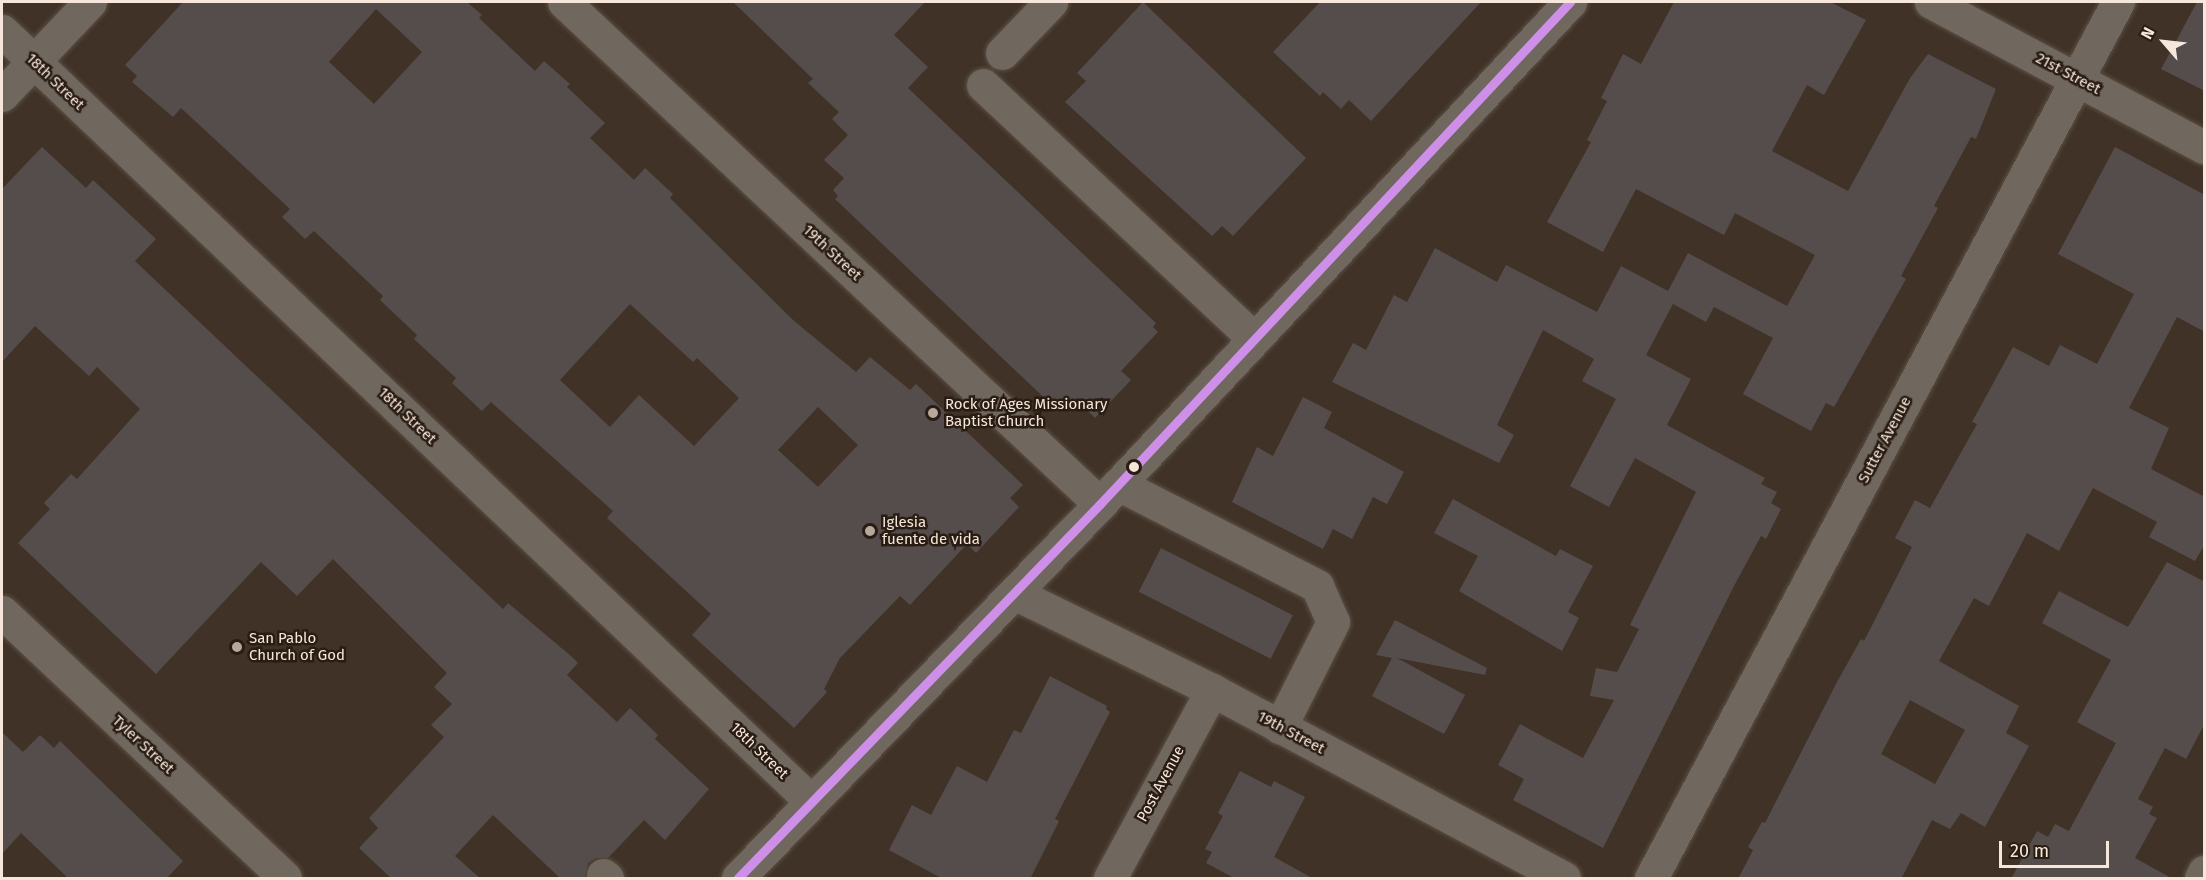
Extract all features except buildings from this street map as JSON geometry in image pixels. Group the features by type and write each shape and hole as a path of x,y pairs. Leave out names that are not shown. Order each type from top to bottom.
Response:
{"street":[{"path":"2,95 90,2"},
{"name":"19th Street","path":"564,2 1109,494 1317,586 1333,622 1280,727"},
{"path":"1002,53 1051,2"},
{"path":"738,879 1109,494 1570,2"},
{"name":"21st Street","path":"1931,2 2205,147"},
{"name":"Sutter Avenue","path":"1651,879 2118,2"},
{"name":"18th Street","path":"2,31 812,802"},
{"path":"983,85 1254,339"},
{"name":"19th Street","path":"1014,593 1212,690 1564,879"},
{"name":"Tyler Street","path":"2,612 285,879"},
{"name":"Post Avenue","path":"1110,879 1212,690"},
{"path":"2201,879 2205,872"}],"transit line":[{"path":"738,878 1100,504 1570,2"}],"place":[{"name":"Rock of Ages Missionary Baptist Church","path":"933,413"},
{"name":"Iglesia fuente de vida","path":"870,531"},
{"name":"San Pablo Church of God","path":"237,647"}]}
